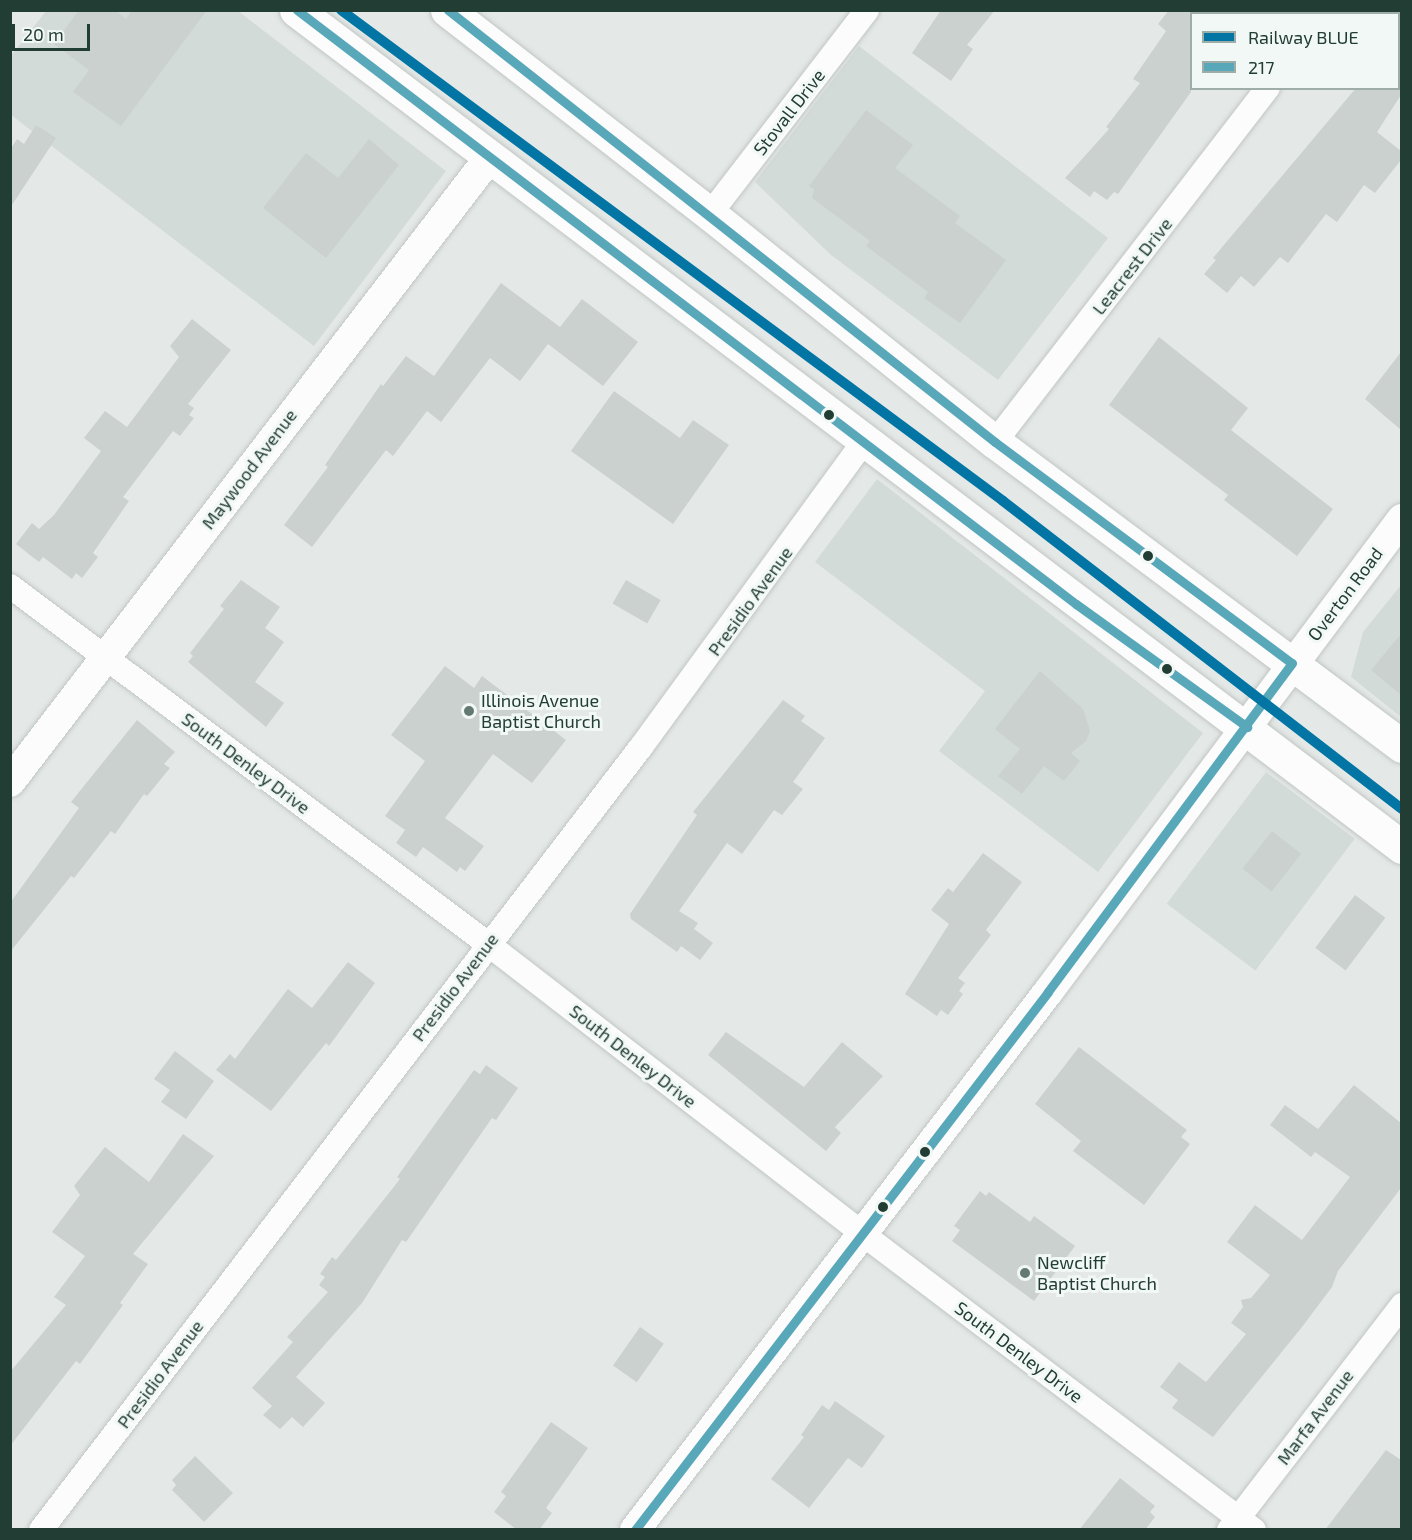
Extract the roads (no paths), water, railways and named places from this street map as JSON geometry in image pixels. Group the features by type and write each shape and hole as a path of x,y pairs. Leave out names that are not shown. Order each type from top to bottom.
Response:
{"main road":[{"path":"296,10 1076,603 1247,727 1401,847"},
{"path":"447,10 710,214 995,442 1401,746"}],"street":[{"name":"Stovall Drive","path":"710,214 867,10"},
{"name":"Leacrest Drive","path":"995,442 1266,90"},
{"name":"Maywood Avenue","path":"10,783 490,157"},
{"name":"Presidio Avenue","path":"41,1530 641,747 864,441"},
{"name":"Overton Road","path":"635,1530 1247,727 1292,663 1401,519"},
{"name":"South Denley Drive","path":"10,586 488,944 1240,1526"},
{"name":"Marfa Avenue","path":"1240,1526 1401,1305"}],"rail line":[{"name":"BLUE","path":"341,10 1003,501 1402,809"}],"place":[{"name":"Illinois Avenue Baptist Church","path":"469,711"},
{"name":"Newcliff Baptist Church","path":"1025,1273"}]}
